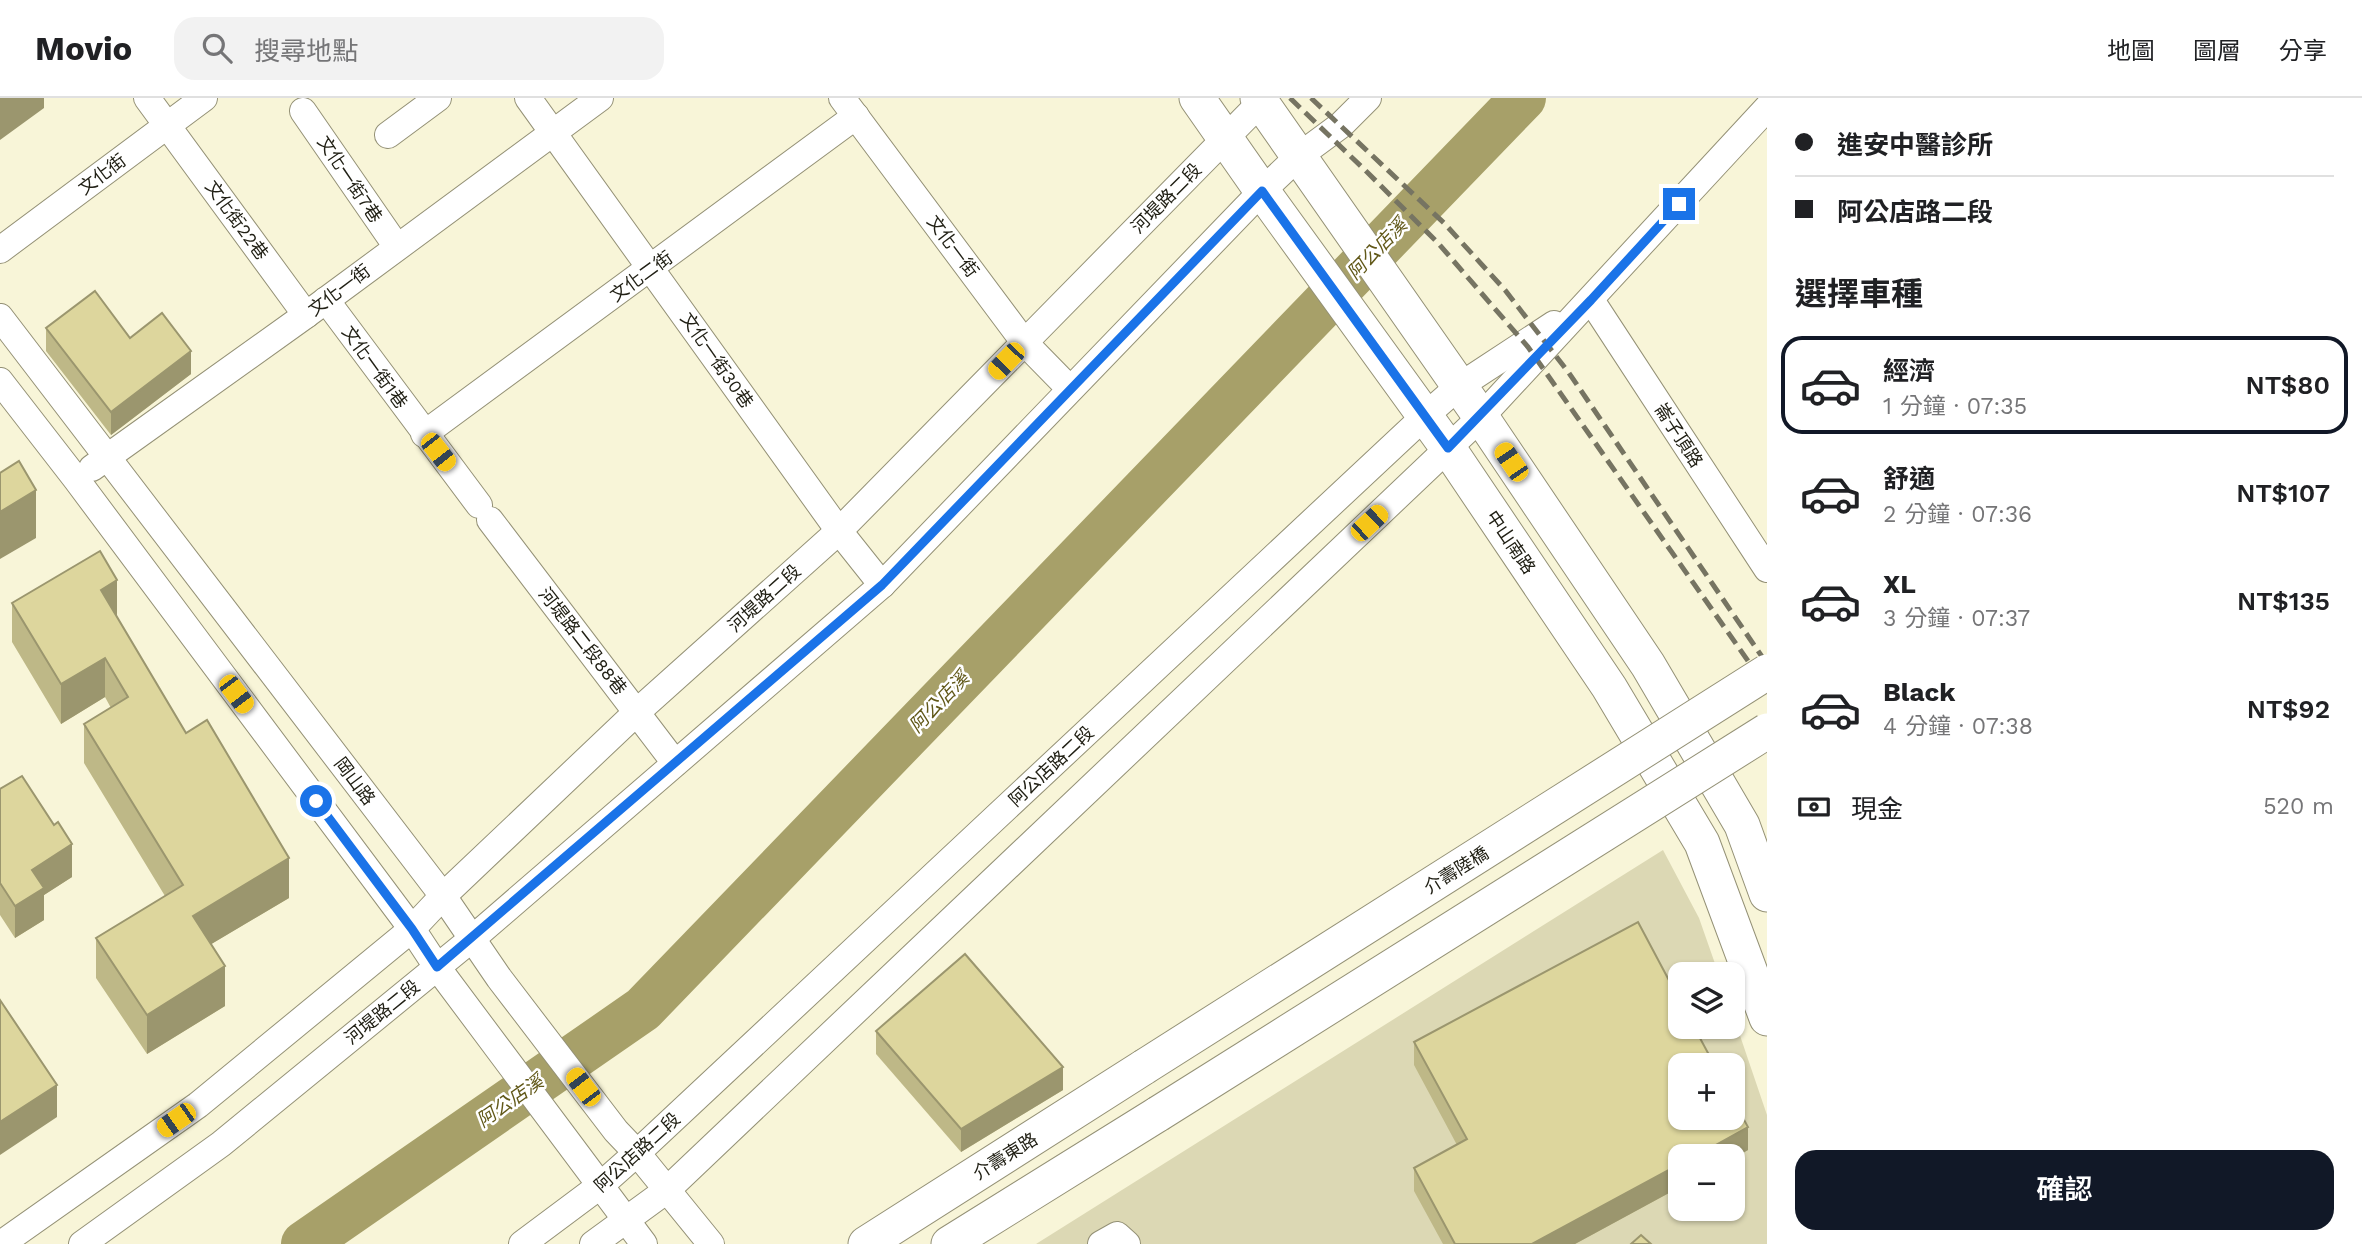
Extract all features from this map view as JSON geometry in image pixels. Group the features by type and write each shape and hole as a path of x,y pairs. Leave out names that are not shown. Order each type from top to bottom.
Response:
{"main road":[{"name":"中山南路","path":"1197,98 1421,409 1609,687 1702,843 1767,1018"},
{"path":"1261,99 1454,381 1481,416 1648,665 1742,825 1767,894"},
{"name":"介壽陸橋","path":"1144,1068 1767,672"},
{"path":"949,1244 1767,731"},
{"name":"介壽東路","path":"866,1244 1144,1068"}],"street":[{"name":"文化街22巷","path":"146,98 316,307"},
{"name":"文化街","path":"0,250 204,98"},
{"path":"388,135 438,98"},
{"name":"文化一街30巷","path":"528,98 839,531 882,585"},
{"name":"文化一街","path":"76,480 600,98"},
{"name":"河堤路二段","path":"82,1244 221,1143 473,938 882,585 1262,191 1299,156 1341,125 1368,98"},
{"name":"河堤路二段","path":"1,1244 198,1105 412,929 638,711 839,531 1225,139 1261,99"},
{"name":"文化一街","path":"849,107 1024,342 1070,389"},
{"name":"文化二街","path":"424,434 652,268 849,107"},
{"name":"阿公店路二段","path":"593,1244 667,1189 1448,448 1591,300 1767,107"},
{"name":"文化一街7巷","path":"303,111 397,247"},
{"name":"阿公店路二段","path":"522,1244 601,1185 637,1153 1421,409 1454,381 1591,300"},
{"name":"崙子頂路","path":"1591,300 1767,569"},
{"name":"文化一街1巷","path":"316,307 424,434 484,513"},
{"name":"岡山路","path":"0,317 443,897 499,978 616,1131 711,1244"},
{"path":"0,381 412,929 437,967 644,1244"},
{"name":"河堤路二段88巷","path":"484,513 638,711 675,763"},
{"path":"1101,1244 1117,1235 1127,1244"}],"shaded area":[{"path":"1663,850 1699,918 1714,962 1668,962 1668,1039 1741,1039 1767,1115 1767,1244 1036,1244"}],"building":[{"path":"95,291 130,338 162,313 191,351 111,412 46,328"},
{"path":"19,461 36,490 0,512 0,473"},
{"path":"100,551 117,580 101,590 186,733 207,720 289,858 193,916 225,966 147,1015 96,938 183,885 84,724 128,697 105,658 61,684 12,603"},
{"path":"22,776 54,825 58,822 72,844 32,870 44,888 15,906 0,883 0,789"},
{"path":"1638,922 1668,978 1668,1039 1700,1039 1708,1053 1668,1053 1668,1130 1743,1130 1717,1144 1668,1144 1668,1170 1532,1244 1455,1244 1414,1168 1467,1139 1414,1042"},
{"path":"965,954 1063,1067 961,1129 876,1031"},
{"path":"0,1000 57,1085 0,1122"},
{"path":"1641,1235 1651,1244 1631,1244"}],"waterway":[{"name":"阿公店溪","path":"304,1244 643,1009 1523,98"}],"railway":[{"path":"1290,98 1438,243 1528,347 1767,688"},
{"path":"1311,98 1444,223 1505,290 1569,373 1767,664"}],"route":[{"path":"316,801 412,929 437,967 882,585 1262,191 1448,448 1679,204"}]}
